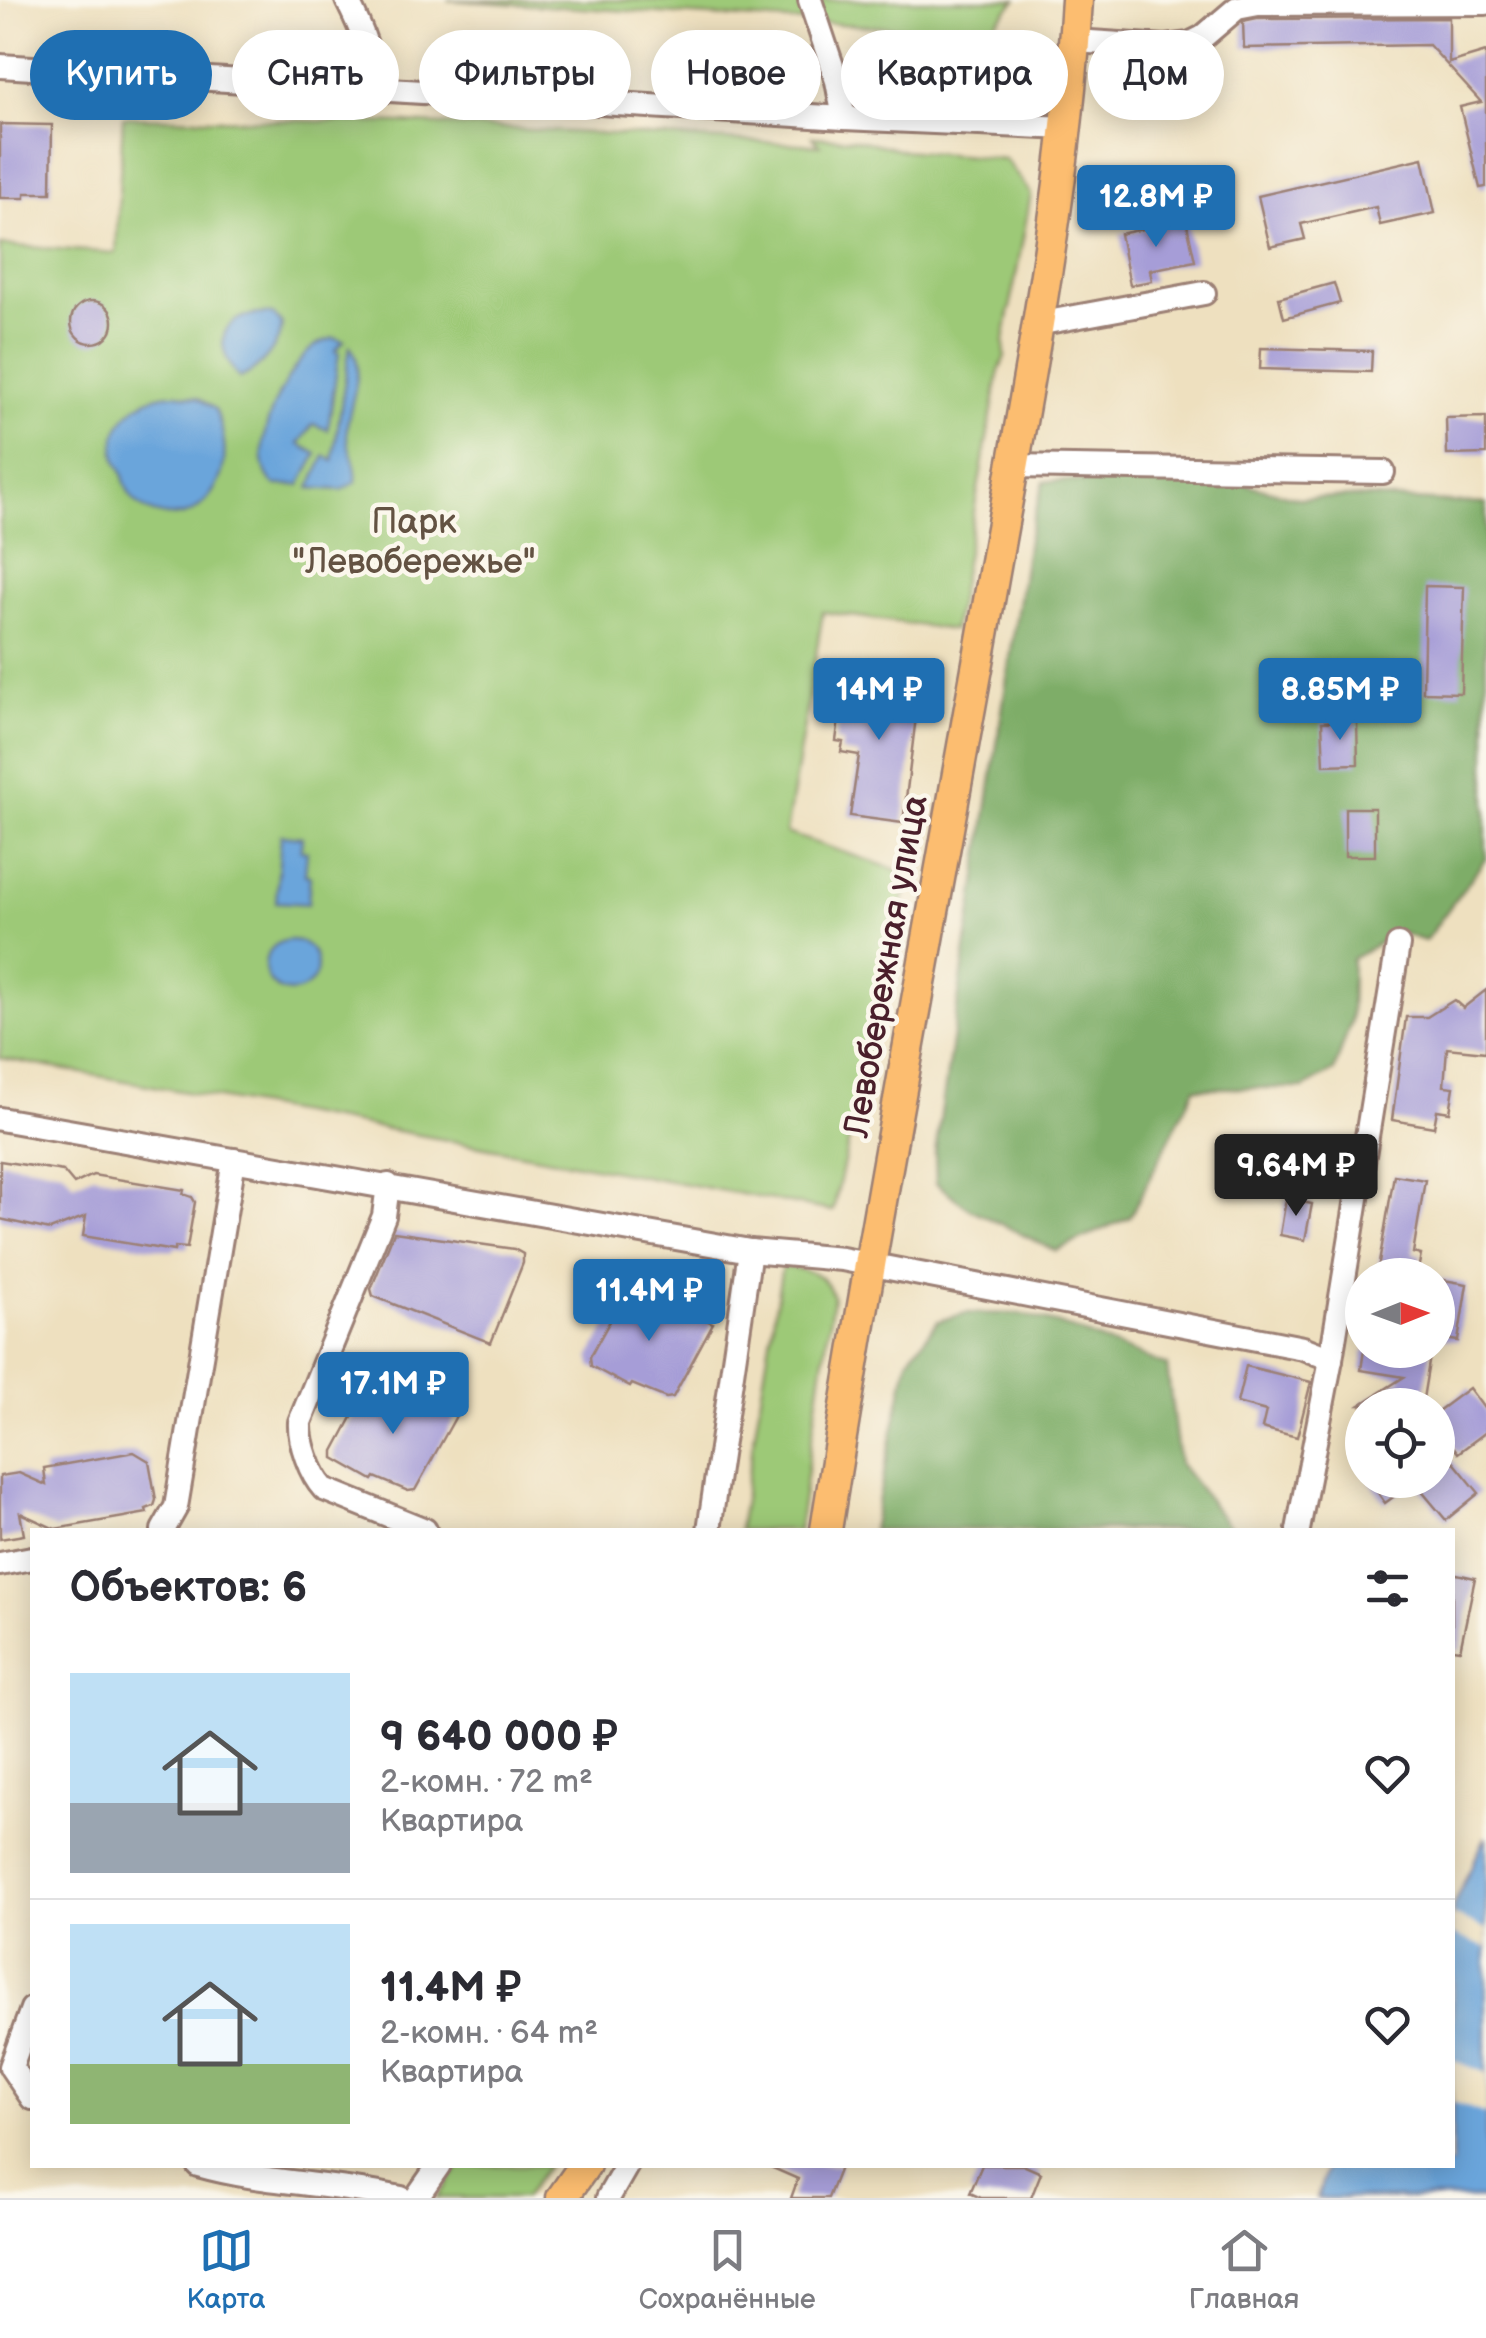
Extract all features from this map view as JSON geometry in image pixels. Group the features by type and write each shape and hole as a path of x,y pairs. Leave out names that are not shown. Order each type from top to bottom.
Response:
{"main road":[{"name":"Левобережная улица","path":"826,1528 868,1264 1037,324 1067,128 1077,0"},
{"path":"562,2198 583,2168"}],"street":[{"path":"347,0 362,30"},
{"path":"810,0 841,102"},
{"path":"1075,41 1190,44 1237,8 1258,4 1486,3"},
{"path":"0,66 232,80"},
{"path":"399,91 841,118"},
{"path":"889,120 1067,128"},
{"path":"1037,324 1204,293"},
{"path":"1013,466 1384,472"},
{"path":"1298,1528 1331,1359 1398,945"},
{"path":"0,1119 750,1251 868,1264 1303,1348 1331,1359"},
{"path":"164,1528 176,1506 234,1160"},
{"path":"388,1185 384,1216 299,1431 316,1480 324,1489 421,1528"},
{"path":"709,1528 750,1251"},
{"path":"0,1564 30,1558"},
{"path":"30,2014 10,2068 30,2095"},
{"path":"208,2168 234,2176 401,2198"},
{"path":"416,2198 436,2168"},
{"path":"608,2198 625,2168"}],"green space":[{"path":"447,0 1016,0 989,30"},
{"name":"Парк \"Левобережье\"","path":"123,120 405,123 820,145 812,137 1005,159 1031,194 953,630 823,612 786,833 909,874 833,1211 0,1058 0,245 116,253"},
{"path":"1044,481 1238,482 1298,498 1486,504 1486,858 1425,941 1398,932 1352,959 1351,1022 1334,1071 1303,1088 1195,1088 1130,1217 1056,1251 968,1208 936,1183 935,1153 1028,539"},
{"path":"782,1266 807,1271 825,1282 833,1297 798,1528 739,1528"},
{"path":"966,1313 1020,1314 1059,1324 1167,1366 1179,1463 1230,1528 872,1528 908,1360 938,1321"},
{"path":"458,2168 545,2168 524,2198 436,2198"}],"water":[{"path":"273,314 282,324 273,349 261,364 239,378 224,351 226,330 243,317"},
{"path":"334,338 344,341 335,351 339,353 328,430 313,424 299,444 317,454 300,485 275,485 266,471 263,454 279,394 301,359 314,346"},
{"path":"350,346 357,374 347,434 356,482 342,490 310,488 325,456 333,460"},
{"path":"178,394 198,398 215,409 224,440 224,461 219,481 205,501 190,513 171,516 153,513 134,499 116,458 115,442 132,410 153,397"},
{"path":"281,835 302,837 301,850 307,851 305,875 310,876 308,904 276,902"},
{"path":"291,940 310,947 317,966 310,985 291,992 272,985 265,966 272,947"},
{"path":"1486,1836 1486,2198 1317,2198 1327,2168 1455,2168 1455,1901"}],"pier":[{"path":"1455,1916 1486,1929 1486,1948 1455,1935"},
{"path":"1455,2061 1486,2073 1486,2114 1455,2103"}],"building":[{"path":"1449,18 1449,63 1486,52 1486,187 1480,188 1460,107 1481,102 1429,45 1244,48 1243,22 1257,19"},
{"path":"0,124 52,125 51,193 0,198"},
{"path":"1423,158 1435,213 1380,225 1376,207 1301,224 1305,239 1270,247 1258,196"},
{"path":"1186,220 1195,261 1150,270 1152,281 1130,285 1120,234"},
{"path":"1334,283 1340,303 1284,318 1279,298"},
{"path":"92,301 107,307 113,322 107,337 92,343 77,337 71,322 77,307"},
{"path":"1261,348 1372,351 1371,372 1260,369"},
{"path":"1486,417 1486,454 1447,455 1446,418"},
{"path":"1425,586 1464,587 1461,693 1423,692"},
{"path":"845,673 920,684 903,823 850,816 859,755 841,752 843,742 836,741"},
{"path":"1357,721 1358,764 1324,765 1322,722"},
{"path":"1345,808 1375,808 1375,856 1345,856"},
{"path":"1486,990 1486,1052 1447,1048 1444,1086 1454,1087 1450,1112 1437,1110 1434,1127 1392,1120 1406,1017 1427,1017 1454,1000 1463,1008"},
{"path":"0,1161 63,1171 74,1184 93,1175 184,1190 183,1194 195,1202 187,1248 175,1247 174,1251 83,1236 86,1216 50,1230 0,1219"},
{"path":"1394,1175 1425,1180 1413,1253 1420,1258 1380,1258"},
{"path":"1286,1199 1312,1204 1305,1240 1280,1235"},
{"path":"394,1232 514,1249 523,1254 523,1263 491,1343 373,1296 371,1289"},
{"path":"1455,1282 1467,1284 1458,1341 1455,1341"},
{"path":"627,1290 713,1323 673,1397 666,1398 632,1384 630,1387 591,1366 590,1357"},
{"path":"1246,1366 1311,1382 1297,1437 1262,1428 1266,1411 1237,1403"},
{"path":"1428,1368 1425,1388 1387,1388 1404,1377 1361,1370"},
{"path":"370,1384 456,1416 415,1490 408,1491 375,1477 373,1480 334,1458 334,1451"},
{"path":"1469,1388 1486,1411 1486,1432 1458,1453 1455,1449 1455,1398"},
{"path":"134,1452 149,1461 156,1500 154,1506 146,1509 147,1513 61,1528 20,1513 24,1535 0,1539 0,1476 19,1473 46,1485 44,1468"},
{"path":"1455,1464 1479,1493 1446,1520 1427,1498 1455,1498"},
{"path":"1455,1574 1475,1578 1460,1650 1455,1649"},
{"path":"773,2168 840,2168 828,2198 791,2198 798,2179"},
{"path":"981,2168 1030,2168 1041,2173 1031,2198 981,2198 970,2193"}]}
